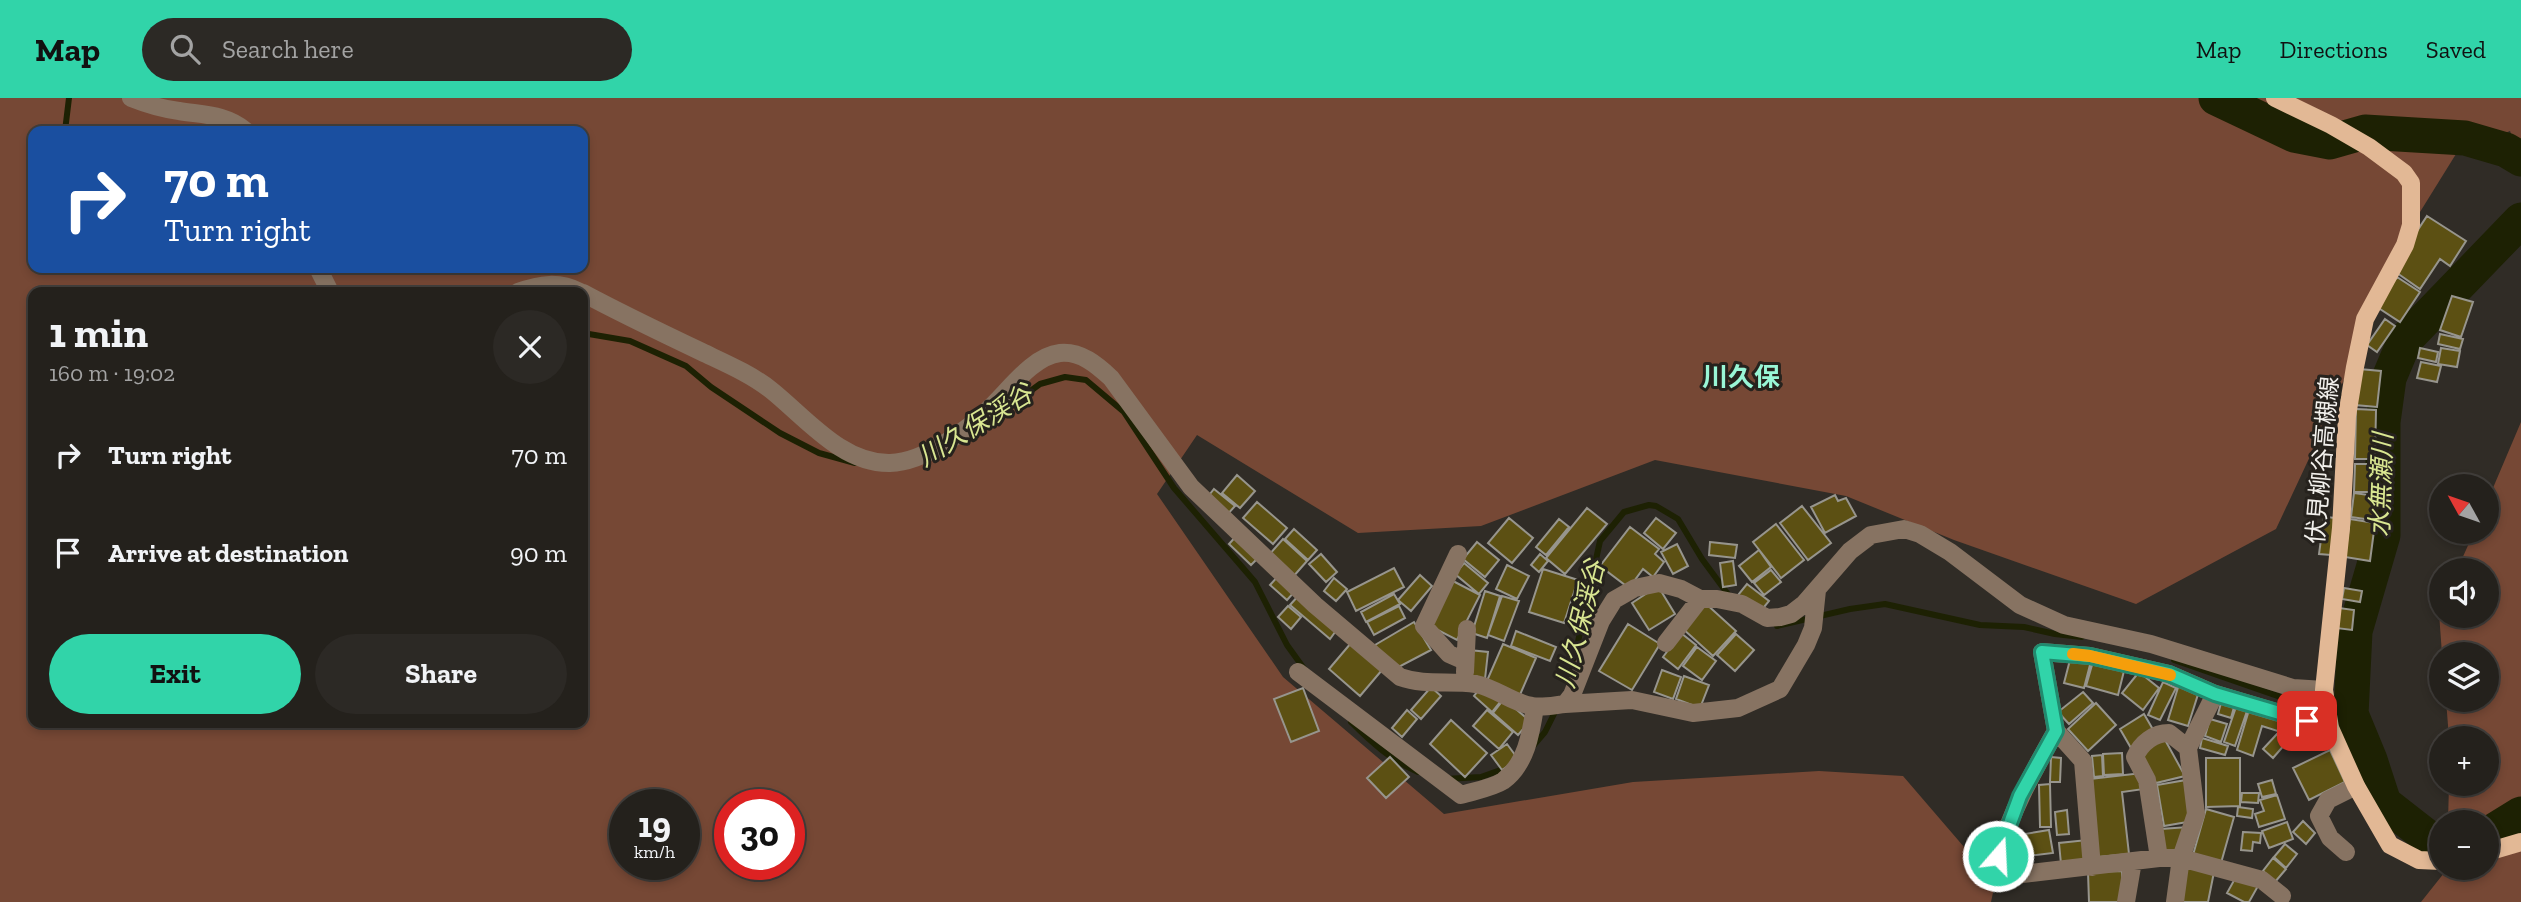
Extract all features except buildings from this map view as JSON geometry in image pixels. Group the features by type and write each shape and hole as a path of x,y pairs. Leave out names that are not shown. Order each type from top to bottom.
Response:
{"main road":[{"name":"伏見柳谷高槻線","path":"2275,98 2369,147 2404,173 2411,183 2411,225 2406,245 2365,319 2355,367 2347,416 2341,527 2325,694 2329,723 2356,786 2390,845 2419,859 2429,860"},
{"path":"2499,848 2521,842"}],"street":[{"path":"131,98 160,108 215,114 237,126"},
{"path":"534,287 554,284 570,287"},
{"path":"588,296 768,387 844,451 871,462 893,463 916,458 967,428 1041,360 1059,353 1075,354 1095,363 1111,378 1191,487 1315,605 1400,677 1414,682 1464,682 1480,685 1519,703 1535,707 1632,700 1693,712 1738,708 1780,690 1807,645 1813,628 1817,589"},
{"path":"1565,704 1572,695 1601,621 1614,600 1635,588 1659,583 1681,589 1700,599 1742,604 1767,618 1780,617 1791,614 1804,604 1850,551 1871,535 1904,528 1950,552 2020,605 2064,625 2174,651 2293,688 2325,694"},
{"path":"1458,554 1424,626 1449,654 1465,661"},
{"path":"1666,643 1700,599"},
{"path":"1464,682 1467,629"},
{"path":"2169,674 2174,651"},
{"path":"2092,866 2083,761 2056,731 2042,652 2090,656 2169,674 2215,694 2329,723"},
{"path":"1298,672 1461,795 1501,782 1519,765 1531,733 1535,707"},
{"path":"2175,902 2181,858 2196,814 2188,748 2215,694"},
{"path":"2056,731 2020,796 1998,856 2003,868 2014,875 2159,858 2181,858 2262,880 2282,896"},
{"path":"2159,858 2147,780 2134,757 2138,749 2158,733 2169,733 2188,748"},
{"path":"2346,852 2330,838 2319,817 2328,800 2356,786"},
{"path":"2126,902 2133,861"}],"shaded area":[{"path":"0,98 2521,98 2521,159 2510,131 2456,154 2402,241 2327,420 2276,529 2136,604 1954,540 1846,496 1655,460 1481,526 1358,533 1197,435 1157,494 1283,677 1444,814 1633,782 1819,771 1903,776 1995,883 1991,902 0,902"},
{"path":"2521,422 2521,902 2421,902 2438,880 2499,880 2499,810 2448,810 2449,796 2499,796 2499,726 2448,726 2447,712 2499,712 2499,642 2441,642 2440,628 2499,628 2499,558 2462,558 2469,544 2499,544 2499,474"}],"waterway":[{"name":"川久保渓谷","path":"66,126 69,98"},
{"name":"水無瀬川","path":"2216,98 2294,135 2330,142 2365,132 2465,138 2506,150 2521,159"},
{"name":"水無瀬川","path":"2429,838 2384,803 2351,714 2355,631 2383,535 2383,422 2389,378 2405,340 2521,220"},
{"name":"川久保渓谷","path":"588,334 630,341 686,366 711,387 780,433 819,453 855,463"},
{"name":"川久保渓谷","path":"978,429 1040,384 1065,377 1086,380 1124,412 1174,488 1255,582 1287,645 1305,670"},
{"name":"川久保渓谷","path":"1569,683 1600,541 1624,512 1649,505 1656,506 1678,519 1702,559 1730,597"},
{"name":"川久保渓谷","path":"1777,626 1885,604 1980,625 2024,627 2082,637"},
{"name":"川久保渓谷","path":"2174,660 2304,705 2351,714"},
{"name":"川久保渓谷","path":"1533,746 1545,732 1557,708"},
{"name":"川久保渓谷","path":"1351,722 1382,750 1418,772"},
{"name":"川久保渓谷","path":"1445,779 1481,777 1506,768"},
{"name":"水無瀬川","path":"2499,828 2521,814"}],"slow traffic":[{"path":"2073,654 2170,675"}],"district":[{"name":"川久保","path":"1741,377"}],"route":[{"path":"1998,856 2020,796 2056,731 2042,652 2090,656 2169,674 2215,694 2307,721"}]}
